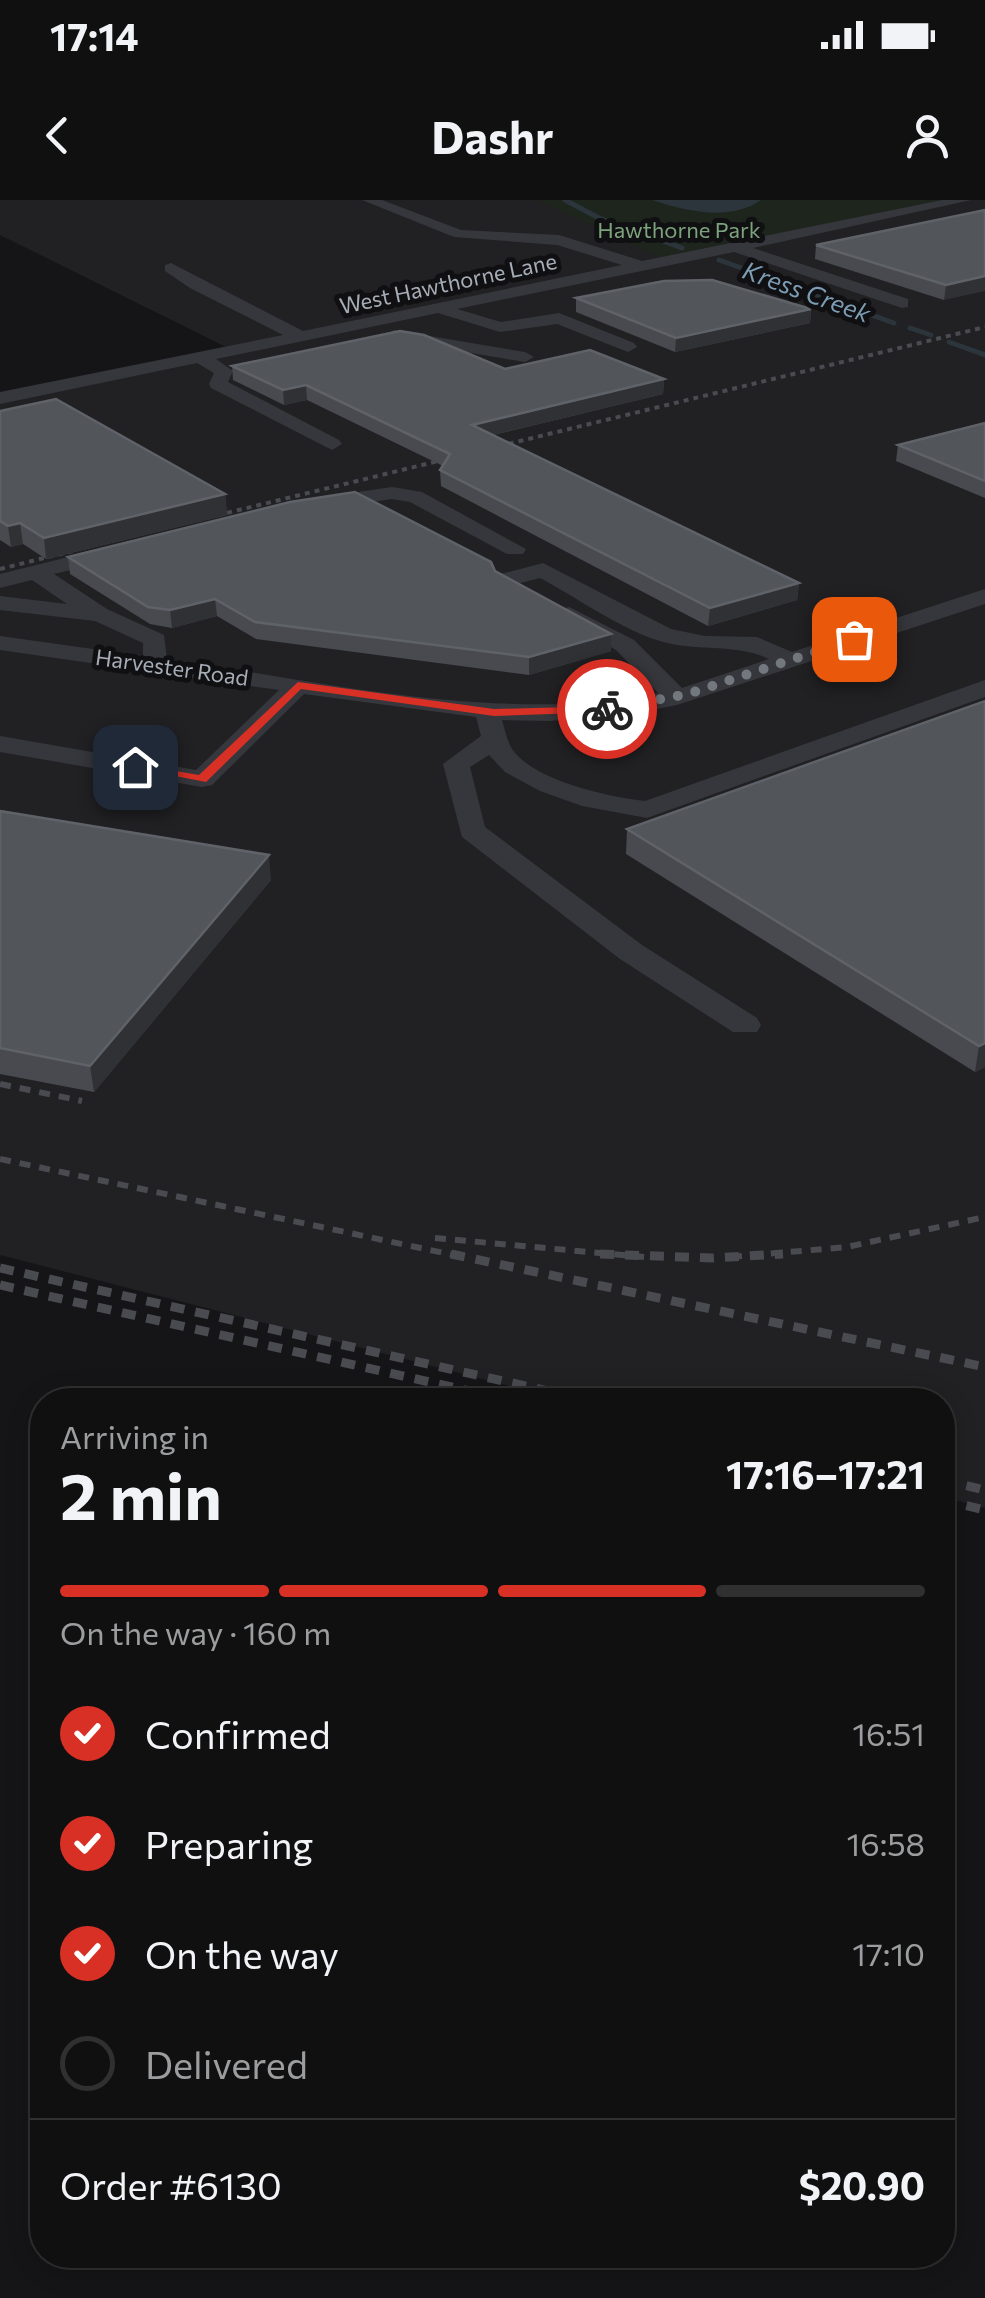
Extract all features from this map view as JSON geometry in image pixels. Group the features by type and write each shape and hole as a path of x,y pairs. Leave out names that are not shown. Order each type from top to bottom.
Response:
{"street":[{"path":"368,200 458,234 559,240 679,280"},
{"name":"West Hawthorne Lane","path":"0,398 964,200"},
{"path":"735,247 902,302"},
{"path":"776,260 814,252"},
{"path":"171,268 196,285 300,336"},
{"path":"532,288 568,302"},
{"path":"434,308 491,324 519,327 554,341"},
{"path":"519,327 559,318 628,347 590,355"},
{"path":"365,323 394,335 525,357"},
{"path":"422,340 491,324"},
{"path":"198,357 224,371 218,384 332,444"},
{"path":"290,508 392,493 415,496 515,549 475,558"},
{"path":"361,498 394,515"},
{"path":"0,581 146,544"},
{"path":"677,696 625,645 505,580 543,570 664,634 705,643 757,644 789,660"},
{"path":"35,572 98,614 154,640 155,664"},
{"name":"Harvester Road","path":"0,643 298,686 492,725 677,696 984,597"},
{"path":"0,604 55,613 98,614"},
{"path":"625,645 664,634"},
{"path":"0,744 202,779 298,686"},
{"path":"745,1025 631,952 472,832 456,764 492,725 502,756 557,789 623,809 648,810 985,688"}],"shaded area":[{"path":"0,200 985,200 985,1508 955,1500 955,1388 517,1388 0,1255 0,395 228,348 0,235"},
{"path":"652,200 761,200 722,213 693,211"}],"green space":[{"name":"Hawthorne Park","path":"537,200 964,200 668,261"}],"building":[{"path":"985,210 985,276 946,285 816,245"},
{"path":"712,280 811,309 676,338 576,298 664,281"},
{"path":"400,331 424,335 505,369 590,350 664,379 472,425 799,583 710,608 440,470 450,454 306,385 283,390 232,366"},
{"path":"56,399 225,494 44,538 20,523 8,526 0,521 0,411"},
{"path":"985,423 985,481 898,445"},
{"path":"355,492 491,562 495,571 611,634 529,657 255,622 215,599 170,610 148,607 68,557 290,502"},
{"path":"985,701 985,1043 979,1046 627,829"},
{"path":"0,811 269,855 90,1066 0,1048"}],"waterway":[{"name":"Kress Creek","path":"565,200 599,218 682,248"},
{"name":"Kress Creek","path":"719,260 894,323"},
{"name":"Kress Creek","path":"910,328 931,335"},
{"name":"Kress Creek","path":"949,342 985,355"}],"railway":[{"path":"198,520 985,327"},
{"path":"0,569 72,551"},
{"path":"0,1084 82,1101"},
{"path":"0,1159 463,1257"},
{"path":"733,1257 847,1247 985,1217"},
{"path":"435,1238 618,1255"},
{"path":"451,1254 985,1367"},
{"path":"600,1254 618,1255"},
{"path":"733,1257 783,1254"},
{"path":"618,1255 733,1257"},
{"path":"618,1255 644,1257"},
{"path":"0,1268 535,1388"},
{"path":"0,1285 456,1388"},
{"path":"955,1483 985,1490"},
{"path":"955,1503 985,1510"}],"way so far":[{"path":"607,709 688,694 854,639"}],"route":[{"path":"135,767 202,779 298,686 494,712 607,709"}]}
